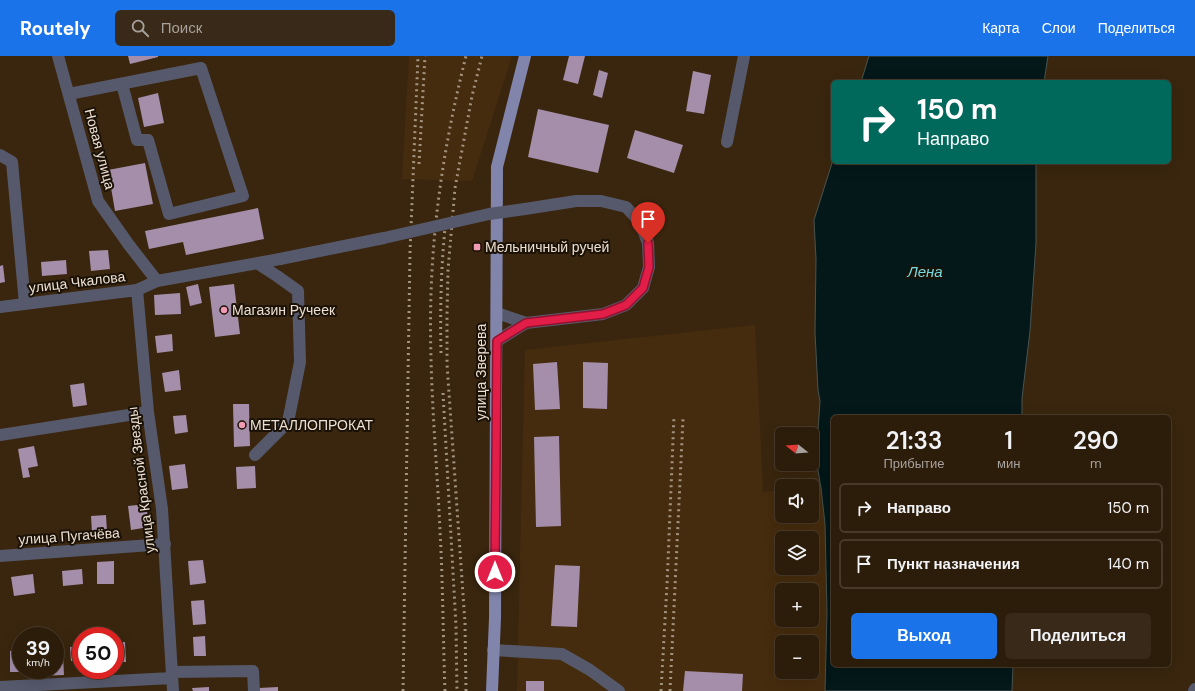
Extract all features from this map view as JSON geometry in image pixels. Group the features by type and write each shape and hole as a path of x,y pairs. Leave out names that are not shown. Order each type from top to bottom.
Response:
{"main road":[{"name":"улица Зверева","path":"492,691 497,341 497,167 525,56"}],"street":[{"name":"Новая улица","path":"58,56 98,201 157,281"},
{"path":"727,142 744,56"},
{"path":"69,94 202,68 243,196 169,214 148,140 137,140 122,84"},
{"path":"0,155 12,162 25,304"},
{"name":"улица Чкалова","path":"0,307 137,290 157,281 280,259 384,238 489,214 576,201 601,201 626,207 640,222 648,243 649,267 643,288 626,305 603,314 526,323"},
{"path":"255,456 288,422 300,362 298,291 258,263"},
{"name":"улица Красной Звезды","path":"137,290 148,412 162,509 173,691"},
{"path":"497,313 526,323"},
{"path":"497,341 526,323"},
{"path":"0,435 148,412"},
{"name":"улица Пугачёва","path":"0,556 165,544"},
{"path":"493,650 562,654 590,670 619,691"},
{"path":"0,687 253,671 254,691"}],"shaded area":[{"path":"409,56 512,56 472,181 402,179"},
{"path":"755,325 763,492 775,491 775,523 819,523 819,488 821,488 825,524 827,612 825,691 517,691 525,350"}],"water":[{"path":"869,56 1048,56 1044,80 862,80"},
{"name":"Лена","path":"832,164 1036,164 1036,243 1030,331 1022,398 1022,415 831,415 831,667 1013,667 1012,691 825,691 827,612 825,524 818,471 820,401 815,333 816,259 814,220"}],"building":[{"path":"128,56 158,56 158,57 130,64"},
{"path":"569,56 585,56 578,84 563,80"},
{"path":"599,70 608,73 602,98 593,95"},
{"path":"693,71 711,75 704,114 686,111"},
{"path":"158,93 164,123 144,127 138,98"},
{"path":"538,109 609,125 598,173 528,157"},
{"path":"635,130 683,145 674,173 627,158"},
{"path":"145,163 153,204 115,211 108,170"},
{"path":"258,208 264,239 186,255 183,242 149,249 145,231"},
{"path":"108,250 110,269 91,271 89,251"},
{"path":"66,260 67,274 42,276 41,262"},
{"path":"3,265 5,282 0,283 0,266"},
{"path":"198,284 202,303 190,306 186,287"},
{"name":"Магазин Ручеек","path":"234,284 240,334 215,337 209,287"},
{"path":"180,293 181,314 155,315 154,295"},
{"path":"172,334 173,351 157,353 155,336"},
{"path":"557,362 560,409 535,410 533,364"},
{"path":"583,362 608,363 607,409 583,408"},
{"path":"179,370 181,390 165,392 162,373"},
{"path":"84,383 87,405 73,407 70,385"},
{"name":"МЕТАЛЛОПРОКАТ","path":"233,404 249,404 250,446 234,447"},
{"path":"186,415 188,432 175,434 173,416"},
{"path":"559,436 561,526 536,527 534,437"},
{"path":"34,446 38,466 28,468 30,477 23,478 18,449"},
{"path":"185,464 188,488 172,490 169,466"},
{"path":"255,466 256,488 237,489 236,467"},
{"path":"146,504 149,527 131,530 128,506"},
{"path":"106,515 107,532 92,533 91,516"},
{"path":"203,560 206,583 190,585 188,561"},
{"path":"114,561 114,584 97,584 97,562"},
{"path":"555,565 580,566 577,627 551,626"},
{"path":"82,569 83,584 63,586 62,571"},
{"path":"33,574 35,593 14,596 11,577"},
{"path":"204,600 206,624 193,625 191,601"},
{"path":"205,636 206,656 194,656 193,637"},
{"path":"125,642 126,662 124,662"},
{"path":"70,647 72,647 72,661 71,661"},
{"path":"10,651 12,651 12,672 10,672"},
{"path":"685,671 743,674 742,691 683,691"},
{"path":"526,681 544,681 544,691 526,691"},
{"path":"209,687 209,691 193,691 192,688"},
{"path":"278,687 278,691 259,691 259,688"}],"railway":[{"path":"403,691 410,252 418,56"},
{"path":"419,164 425,56"},
{"path":"445,691 441,551 431,369 432,271 436,217 448,136 466,56"},
{"path":"466,691 465,623 447,364 448,270 455,188 472,96 482,56"},
{"path":"441,353 441,286 446,219"},
{"path":"443,393 456,626 457,691"},
{"path":"661,691 674,416"},
{"path":"670,691 683,419"}],"place":[{"name":"Мельничный ручей","path":"477,247"},
{"name":"Магазин Ручеек","path":"224,310"},
{"name":"МЕТАЛЛОПРОКАТ","path":"242,425"}],"route":[{"path":"495,572 497,341 526,323 603,314 626,305 643,288 649,267 648,243"}]}
